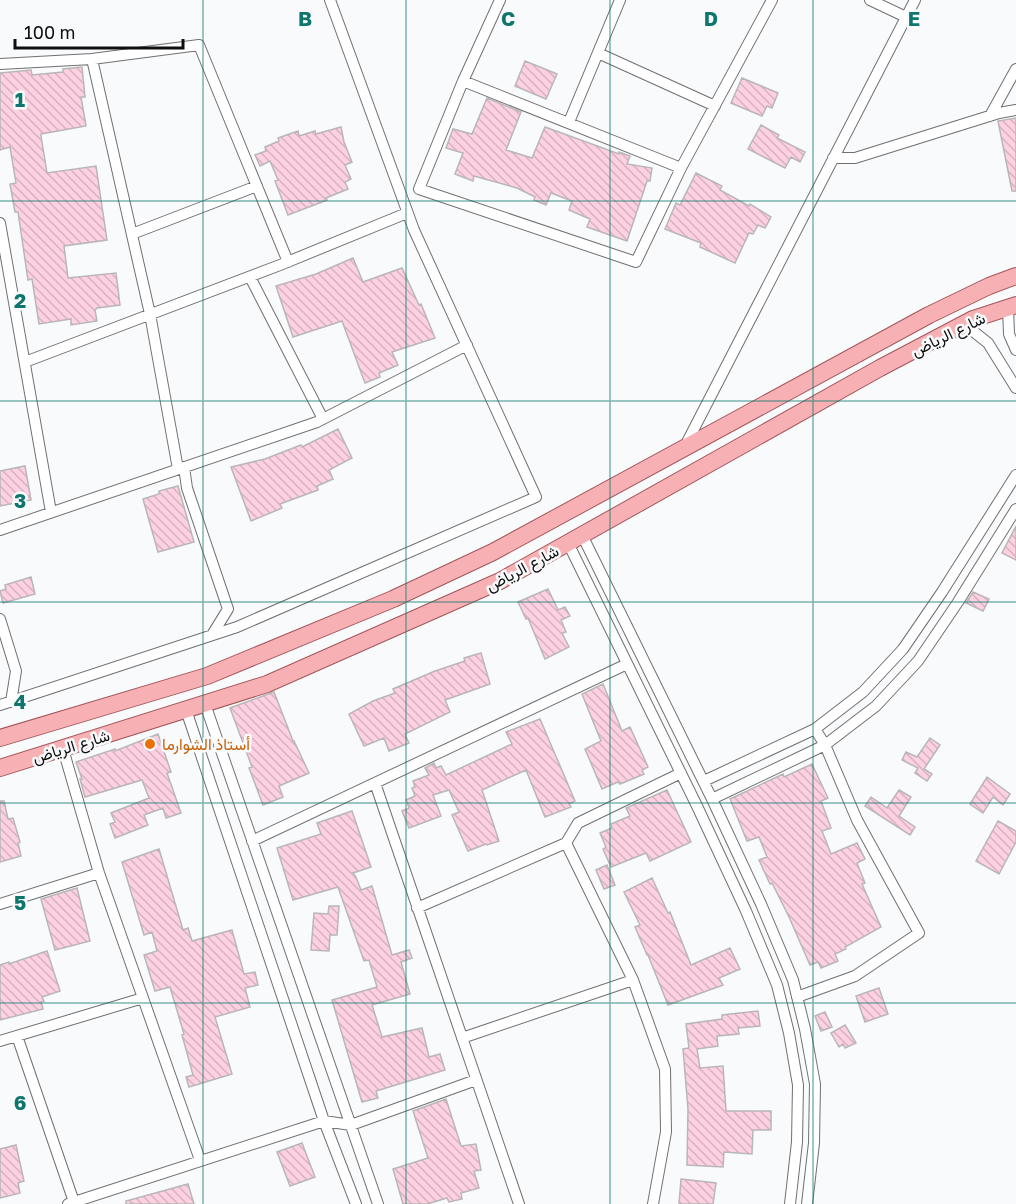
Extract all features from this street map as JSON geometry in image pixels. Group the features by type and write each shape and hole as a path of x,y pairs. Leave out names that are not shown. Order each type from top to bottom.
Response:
{"main road":[{"name":"شارع الرياض","path":"0,738 207,676 393,600 493,552 929,315 989,286 1016,276"},
{"name":"شارع الرياض","path":"0,768 267,684 490,586 880,368 964,324 1012,307"}],"street":[{"path":"5,704 237,627 536,497 407,213 330,0"},
{"path":"500,0 463,81 419,189 636,262 681,168 771,0"},
{"path":"569,122 620,0"},
{"path":"870,0 906,16"},
{"path":"684,448 915,0"},
{"path":"0,64 92,59 199,45 288,262"},
{"path":"598,53 715,106"},
{"path":"92,59 150,314 181,468 228,609 212,635"},
{"path":"990,116 1016,69"},
{"path":"463,81 681,168"},
{"path":"833,158 855,158 1016,110"},
{"path":"132,234 257,186"},
{"path":"25,362 250,277 407,213"},
{"path":"0,225 51,512"},
{"path":"250,277 323,419"},
{"path":"1012,307 1009,334 1016,350"},
{"path":"964,324 988,343 1016,388"},
{"path":"0,530 323,419 467,345"},
{"path":"704,781 815,729 863,692 903,649 1016,475"},
{"path":"712,799 825,746 876,706 918,661 1016,509"},
{"path":"575,539 627,664 746,911 777,985 789,1033 798,1085 797,1142 790,1204"},
{"path":"575,539 704,781 762,904 793,980 815,1084 814,1143 807,1204"},
{"path":"0,619 16,671 13,689 5,704"},
{"path":"252,841 627,664"},
{"path":"13,689 24,698"},
{"path":"205,704 378,1204"},
{"path":"186,710 324,1121 356,1204"},
{"path":"797,997 855,976 919,933 857,820 825,746 815,729"},
{"path":"63,749 99,873 200,1160"},
{"path":"417,908 566,843 578,823 681,773"},
{"path":"375,783 519,1204"},
{"path":"566,843 633,980 665,1069 666,1132 653,1204"},
{"path":"0,904 99,873"},
{"path":"462,1038 633,980"},
{"path":"0,1041 143,998"},
{"path":"17,1036 71,1203 324,1121 351,1125 476,1080"}],"building":[{"path":"525,61 557,74 546,99 515,86"},
{"path":"82,67 85,97 81,97 86,126 41,134 41,136 47,173 96,166 107,240 64,246 68,278 116,273 120,305 97,308 95,310 97,321 71,325 71,319 39,324 32,279 28,280 18,212 15,212 10,184 16,183 10,147 0,150 0,73 31,70 32,75 63,72 63,69"},
{"path":"742,78 778,93 772,108 767,106 762,116 731,103"},
{"path":"487,98 521,112 506,150 532,158 545,127 630,156 627,164 652,168 650,181 647,181 627,241 587,227 590,219 569,210 572,201 551,193 546,205 517,188 474,176 473,181 455,174 463,153 446,148 453,129 472,134"},
{"path":"1016,118 1016,191 1012,191 998,121"},
{"path":"761,125 779,135 777,138 805,152 800,162 791,157 785,168 748,149"},
{"path":"341,127 352,162 345,165 351,179 345,182 348,189 288,215 270,161 260,166 255,155 266,151 265,147 279,141 278,138 298,131 299,136"},
{"path":"696,173 722,186 720,190 771,217 765,228 758,225 753,234 749,233 735,263 700,247 701,243 665,229 676,203 680,205"},
{"path":"353,258 363,282 402,268 419,305 421,304 435,338 392,352 398,365 379,373 380,377 365,383 342,321 293,337 276,286 316,274"},
{"path":"338,429 352,458 329,470 333,479 317,486 318,490 280,504 282,508 251,521 231,467 265,459 301,445 302,447"},
{"path":"25,466 31,500 0,506 0,471"},
{"path":"178,486 194,542 158,552 143,499 159,494 159,491"},
{"path":"1016,526 1016,560 1002,553"},
{"path":"31,577 35,594 3,603 0,591 6,589 5,585"},
{"path":"548,589 558,610 565,607 570,616 561,620 566,632 562,633 569,647 545,659 528,618 526,619 518,602"},
{"path":"973,592 989,599 983,611 966,603"},
{"path":"481,653 490,684 445,700 450,712 405,734 409,743 389,751 384,738 364,746 349,714 373,701 395,693 393,689 465,661 464,658"},
{"path":"603,684 622,731 630,727 648,767 642,770 644,774 602,789 585,749 601,741 582,694"},
{"path":"274,692 293,741 309,773 279,786 283,797 263,805 249,768 252,767 230,708"},
{"path":"540,719 575,801 569,804 571,807 545,817 526,770 482,790 499,841 468,851 452,815 459,812 449,790 433,795 441,816 409,828 402,811 409,808 406,800 415,796 412,788 415,787 413,781 429,775 425,768 434,763 436,768 441,766 446,775 512,744 506,732"},
{"path":"158,734 171,772 167,773 181,813 166,818 163,808 144,815 148,825 115,838 110,824 115,822 111,813 149,798 142,780 85,797 76,762 115,749 115,751"},
{"path":"930,738 940,745 924,769 932,774 927,781 915,773 918,768 902,760 906,752 917,757"},
{"path":"812,764 828,798 821,801 831,828 822,831 831,854 857,843 865,859 857,863 865,883 862,884 881,927 835,954 838,961 821,968 818,962 810,965 789,917 759,860 767,857 759,837 747,841 730,799 783,774 784,777"},
{"path":"987,777 1010,794 1003,805 993,797 983,813 970,804"},
{"path":"667,790 691,842 650,861 646,853 611,867 603,849 606,847 600,833 612,828 611,824 630,816 626,808"},
{"path":"899,790 911,797 899,816 915,827 910,835 865,806 871,797 887,808"},
{"path":"0,801 4,801 8,819 13,818 20,842 18,843 21,856 0,862"},
{"path":"352,811 371,867 353,873 361,890 372,886 392,955 409,950 412,958 401,962 410,994 372,1005 382,1037 422,1028 429,1057 440,1054 445,1070 376,1091 378,1098 362,1102 332,1000 377,987 369,960 364,961 338,887 293,900 277,848 321,834 317,823"},
{"path":"998,821 1016,831 1016,842 999,874 976,861"},
{"path":"159,849 183,930 188,928 192,941 232,930 244,974 255,972 258,985 245,988 250,1007 215,1017 232,1074 189,1087 186,1077 193,1075 182,1035 184,1034 170,987 155,991 144,955 157,951 152,932 144,935 122,862"},
{"path":"607,865 615,885 604,889 596,870"},
{"path":"652,878 668,913 670,912 691,965 730,948 740,969 719,978 723,985 668,1005 635,927 640,925 624,892"},
{"path":"77,888 90,941 55,950 41,899"},
{"path":"329,906 339,906 337,935 330,935 329,951 311,950 314,913 328,914"},
{"path":"47,951 60,991 42,997 43,1009 0,1020 0,965"},
{"path":"879,988 888,1014 865,1022 856,996"},
{"path":"758,1011 760,1026 738,1028 739,1034 717,1036 718,1046 697,1049 700,1068 723,1066 726,1111 771,1111 771,1130 753,1130 752,1154 724,1152 723,1167 687,1165 688,1109 683,1049 689,1048 686,1024 722,1019 722,1015"},
{"path":"825,1012 832,1027 821,1031 815,1016"},
{"path":"845,1025 856,1043 845,1048 843,1044 839,1047 831,1033"},
{"path":"446,1099 461,1146 476,1144 481,1170 474,1171 479,1188 461,1193 462,1199 449,1202 447,1198 427,1204 403,1204 393,1169 428,1158 413,1111"},
{"path":"302,1143 315,1177 290,1186 277,1152"},
{"path":"16,1145 24,1181 18,1183 20,1193 0,1198 0,1149"},
{"path":"681,1179 716,1183 713,1204 679,1204"},
{"path":"188,1184 194,1204 126,1204 126,1201"}],"place":[{"name":"أستاذ الشوارما","path":"150,744"}]}
